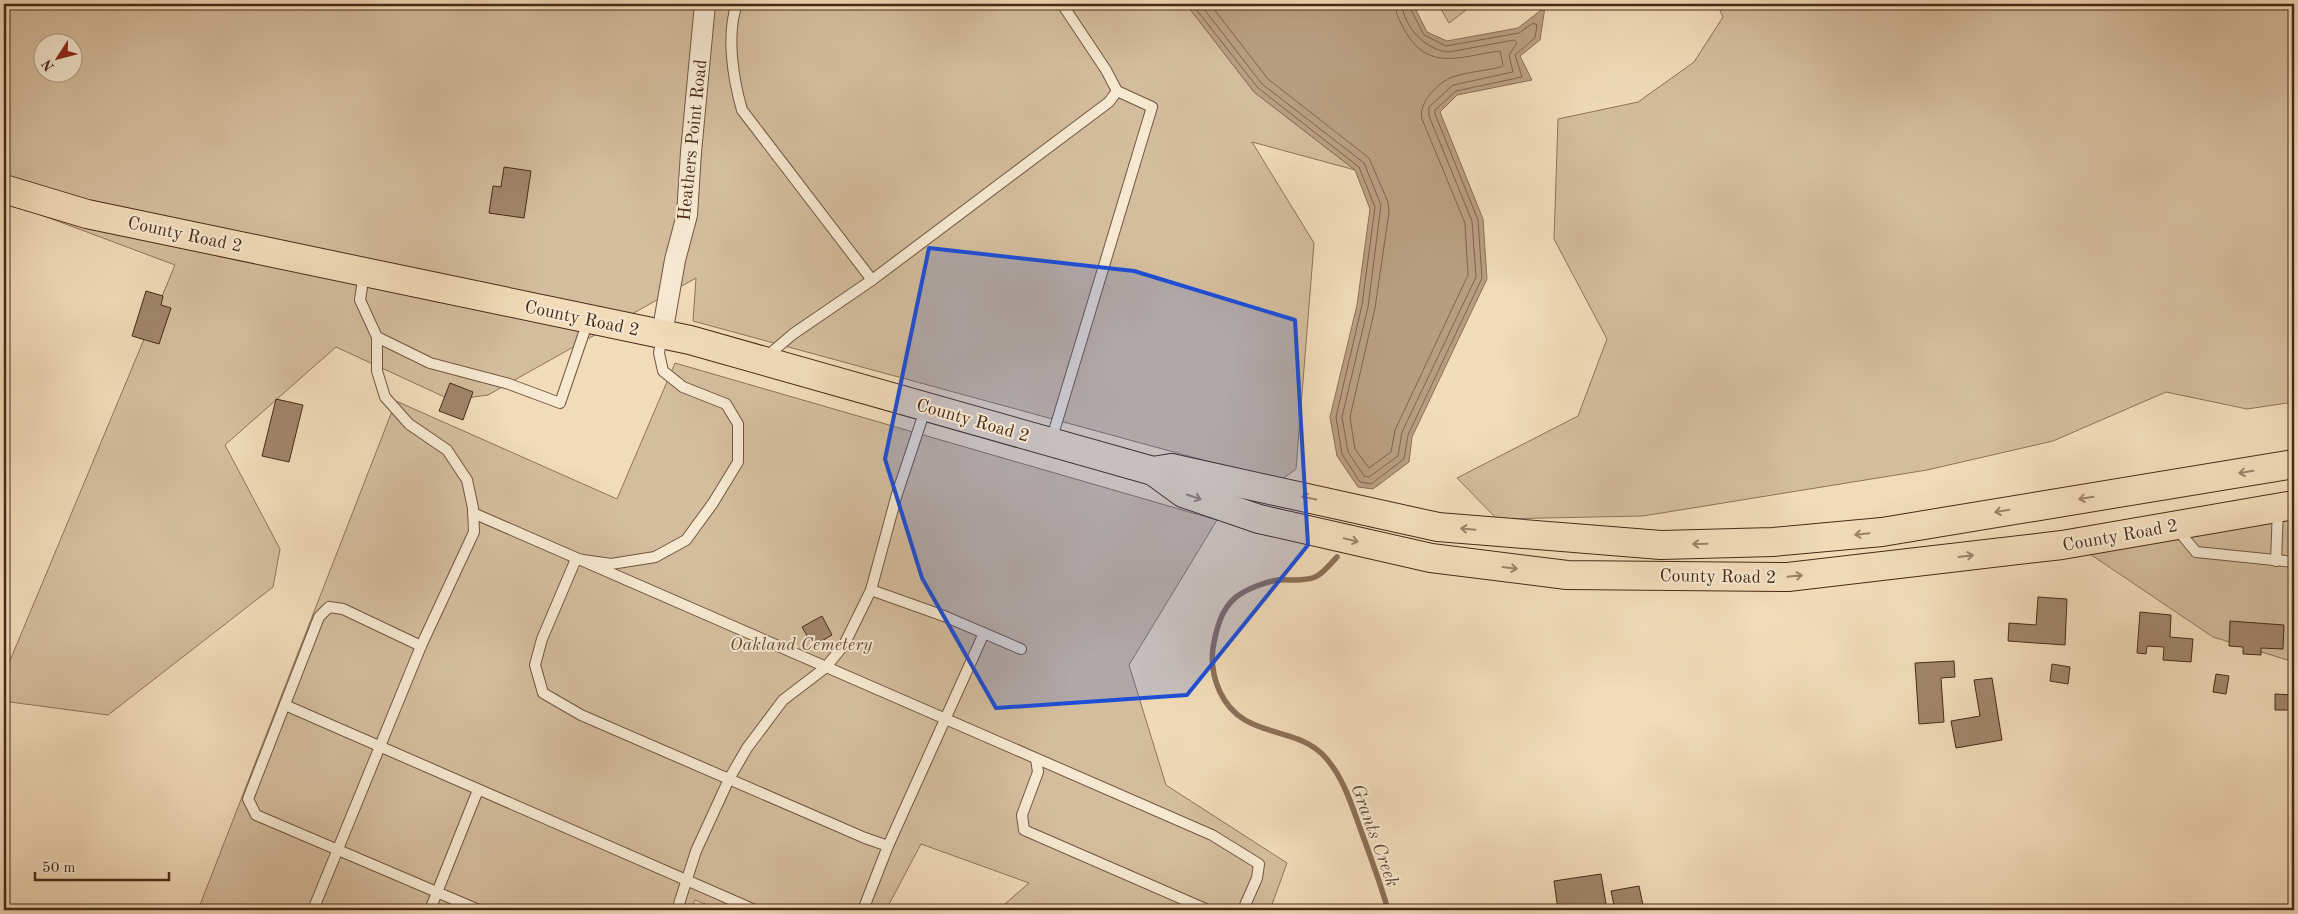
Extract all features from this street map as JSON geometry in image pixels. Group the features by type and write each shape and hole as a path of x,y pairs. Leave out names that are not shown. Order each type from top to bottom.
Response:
{"main road":[{"name":"County Road 2","path":"4,189 87,214 662,334 764,360 1153,471 1183,493 1259,519 1431,558 1567,575 1788,577 2062,545 2286,506"},
{"name":"County Road 2","path":"1153,471 1171,468 1438,527 1661,545 1773,542 1882,532 2294,464"},
{"path":"2050,503 2062,545"}],"street":[{"name":"Heathers Point Road","path":"662,334 675,260 687,215 690,152 704,4"}],"lane":[{"path":"738,4 733,16 734,79 742,110 872,280"},
{"path":"1050,442 1152,107 1117,91 1106,70 1062,4"},
{"path":"764,360 793,334 872,280 1109,102 1117,91"},
{"path":"313,910 421,646 474,532 473,513 467,480 447,450 409,424 385,397 377,371 377,337 360,300 364,272"},
{"path":"377,337 430,363 509,384 560,403 588,319"},
{"path":"576,558 611,564 655,557 686,540 713,503 738,462 738,424 726,404 683,387 663,371 659,353 662,334"},
{"path":"677,910 696,851 729,779 747,748 782,700 825,668 844,645 871,590 897,494 926,406"},
{"path":"2276,561 2286,506"},
{"path":"473,513 1212,835 1259,864 1257,878 1243,910"},
{"path":"2174,526 2196,552 2294,562"},
{"path":"576,558 542,639 535,665 543,693 581,715 865,838 888,846"},
{"path":"871,590 944,616 1021,649"},
{"path":"421,646 342,609 329,607 319,616 248,799 256,815 479,910"},
{"path":"863,910 888,846 984,633"},
{"path":"285,704 755,910"},
{"path":"1036,759 1038,772 1022,815 1024,830 1208,910"},
{"path":"430,910 478,790"}],"highlighted area":[{"path":"929,248 1134,271 1295,320 1308,545 1187,695 996,708 922,578 885,459"}],"green space":[{"path":"4,4 1186,4 1254,92 1355,170 1252,142 1314,243 1296,469 1280,481 693,321 696,278 488,395 451,400 336,347 225,445 280,549 273,587 108,715 10,702 4,694 4,675 175,265 4,201"},
{"path":"1438,4 1474,4 1449,23"},
{"path":"1717,4 2294,4 2294,402 2247,409 2166,392 2053,441 1927,470 1643,516 1497,519 1457,478 1578,416 1607,339 1554,239 1558,119 1638,102 1694,62 1723,17"},
{"name":"Oakland Cemetery","path":"675,363 1217,520 1129,665 1166,785 1287,863 1270,910 998,910 1029,883 921,844 886,910 720,910 695,900 690,910 198,910 396,401 617,499"},
{"path":"2294,514 2294,662 2213,637 2084,550"}],"water":[{"path":"1186,4 1413,4 1427,32 1447,41 1518,28 1545,7 1540,40 1520,56 1532,80 1457,95 1440,112 1483,219 1487,279 1412,437 1409,462 1373,489 1358,487 1337,456 1330,417 1357,305 1370,209 1355,170 1254,92"}],"building":[{"path":"504,167 531,171 524,218 489,213 493,186 501,187"},
{"path":"146,291 163,296 161,305 171,308 159,344 132,336"},
{"path":"450,383 473,392 463,420 439,411"},
{"path":"276,399 303,405 289,462 262,456"},
{"path":"2038,597 2067,599 2065,645 2008,641 2009,623 2036,625"},
{"path":"2140,612 2171,615 2170,637 2193,639 2191,662 2163,660 2164,647 2147,646 2146,654 2137,653"},
{"path":"822,616 832,635 813,646 802,627"},
{"path":"2230,621 2284,625 2283,649 2261,648 2261,655 2243,654 2243,647 2229,646"},
{"path":"1954,661 1955,677 1941,678 1944,722 1919,724 1915,663"},
{"path":"2052,664 2070,667 2068,684 2050,681"},
{"path":"2216,674 2229,676 2226,694 2213,692"},
{"path":"1992,678 2002,740 1956,748 1951,721 1980,716 1974,680"},
{"path":"2293,689 2294,710 2275,710 2275,694 2292,695"},
{"path":"1601,874 1607,910 1558,910 1554,881"},
{"path":"1639,886 1644,910 1615,910 1611,891"}],"waterway":[{"name":"Grants Creek","path":"1337,557 1318,576 1306,579 1267,582 1236,597 1226,608 1218,627 1213,648 1213,670 1220,692 1230,708 1242,718 1256,725 1300,740 1313,747 1325,757 1337,773 1350,800 1388,910"}]}
